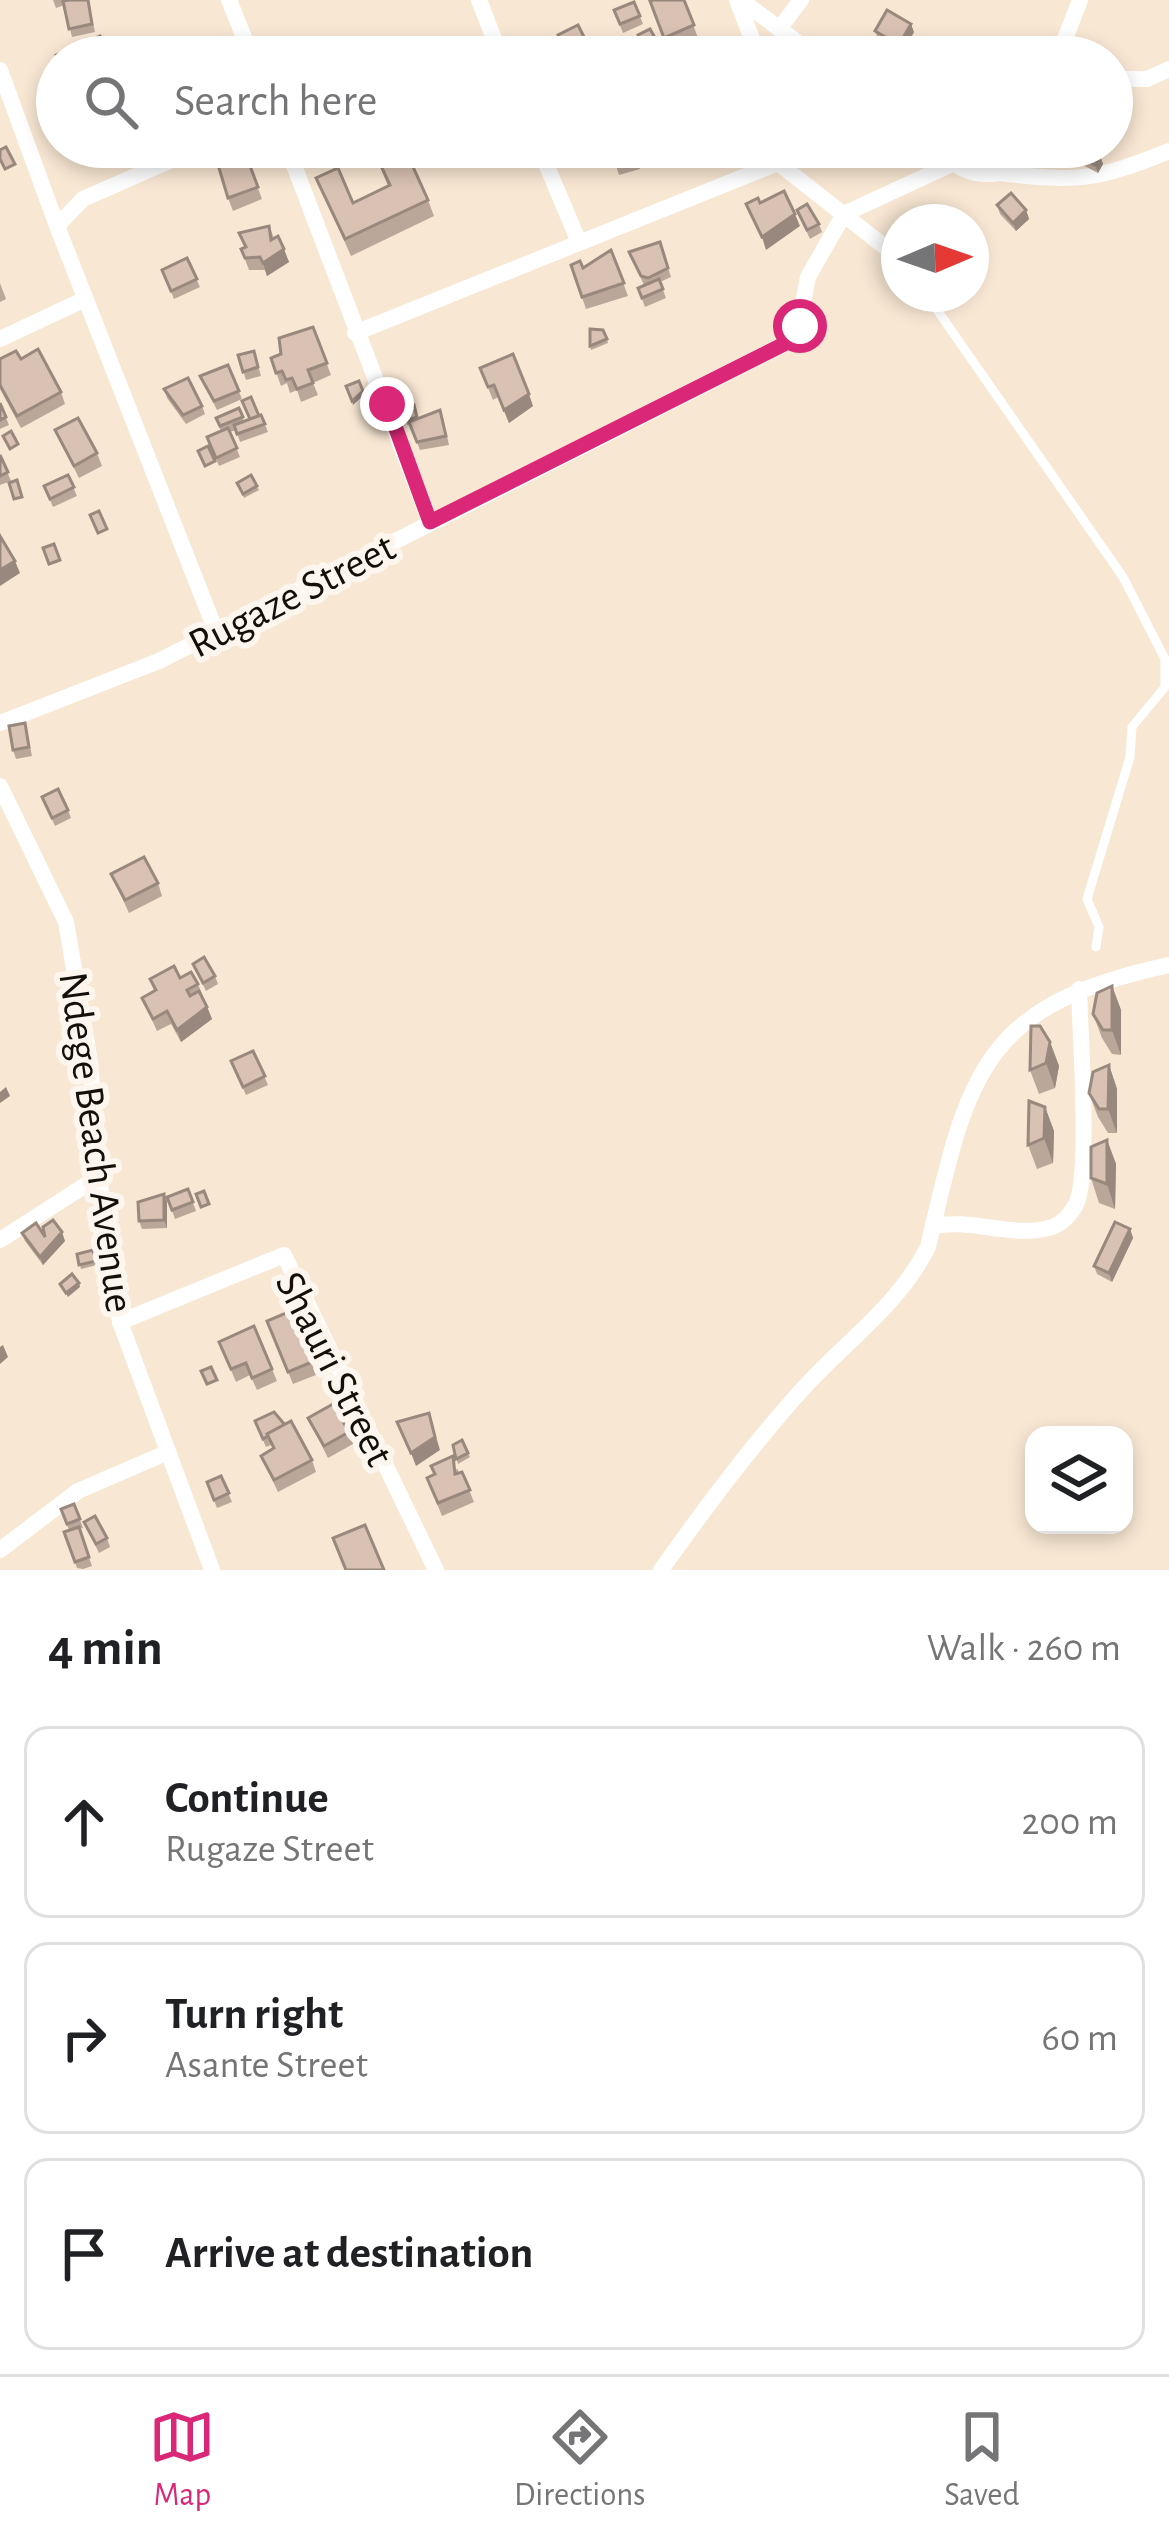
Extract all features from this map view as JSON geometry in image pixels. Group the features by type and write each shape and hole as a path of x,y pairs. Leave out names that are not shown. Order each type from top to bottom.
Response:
{"street":[{"path":"229,0 244,36"},
{"path":"479,0 493,36"},
{"path":"739,0 789,36"},
{"path":"739,0 752,36"},
{"path":"779,28 801,0"},
{"path":"1067,36 1080,0"},
{"path":"1133,80 1147,80 1169,69"},
{"path":"0,70 83,300 215,629"},
{"path":"1133,165 1169,151"},
{"path":"57,226 83,199 153,168"},
{"path":"294,168 430,522"},
{"path":"548,168 578,240"},
{"path":"355,333 750,168"},
{"path":"795,168 881,244"},
{"path":"844,214 943,168"},
{"path":"961,168 974,174 1073,182 1126,168"},
{"path":"999,173 1002,168"},
{"name":"Rugaze Street","path":"0,723 159,662 215,629 796,338 808,277 844,214"},
{"path":"0,339 83,300"},
{"name":"Ndege Beach Avenue","path":"0,786 66,922 90,1062 98,1178 120,1322 212,1570"},
{"path":"661,1570 801,1390 900,1295 928,1247 977,1076 1007,1035 1042,1008 1079,989 1169,965"},
{"path":"933,1226 961,1221 1033,1231 1057,1226 1072,1211 1081,1173 1079,989"},
{"path":"0,1240 98,1178"},
{"name":"Shauri Street","path":"120,1322 284,1255 436,1570"},
{"path":"0,1550 78,1491 166,1454"}],"lane":[{"path":"939,312 1066,489 1124,578 1165,658 1166,687 1132,728 1130,758 1087,899 1099,927 1096,947"}],"building":[{"path":"88,0 92,24 69,29 63,1"},
{"path":"684,0 694,25 663,36 650,1"},
{"path":"634,2 640,16 620,24 614,10"},
{"path":"887,10 911,24 904,36 875,31"},
{"path":"578,25 584,36 558,36"},
{"path":"6,147 15,164 5,169 0,150"},
{"path":"219,168 251,168 258,187 228,198"},
{"path":"338,168 353,203 390,185 382,168 414,168 428,200 345,239 316,178"},
{"path":"784,191 795,214 762,237 746,204"},
{"path":"1011,193 1026,210 1013,223 997,205"},
{"path":"807,204 819,224 807,230 797,210"},
{"path":"269,226 271,240 278,236 284,249 263,263 260,257 245,258 239,233"},
{"path":"660,242 668,268 648,278 641,276 629,252"},
{"path":"611,250 624,283 582,297 571,265 580,261 583,268"},
{"path":"187,258 197,279 171,291 162,270"},
{"path":"659,279 663,289 642,298 638,288"},
{"path":"313,327 327,363 308,370 313,383 297,389 292,378 286,380 282,371 276,373 271,358 281,354 279,338"},
{"path":"590,329 603,330 607,339 590,346"},
{"path":"38,349 61,392 17,416 0,385 0,359 16,351 21,359"},
{"path":"254,351 258,367 243,372 238,355"},
{"path":"513,354 529,394 504,410 494,385 488,387 480,368"},
{"path":"228,365 239,391 214,401 200,376"},
{"path":"188,378 202,406 183,415 164,389"},
{"path":"359,381 363,391 352,401 346,386"},
{"path":"251,397 259,416 250,419 242,401"},
{"path":"414,405 417,417 405,421 402,409"},
{"path":"239,408 243,417 220,426 216,418"},
{"path":"440,410 446,436 417,442 409,422"},
{"path":"261,415 265,424 237,434 234,425"},
{"path":"78,418 97,453 74,466 55,430"},
{"path":"228,428 237,448 216,458 207,437"},
{"path":"11,431 18,444 10,449 3,436"},
{"path":"208,446 215,461 205,466 198,451"},
{"path":"68,475 74,487 50,499 44,486"},
{"path":"251,475 257,486 243,494 237,483"},
{"path":"17,480 22,497 14,499 9,483"},
{"path":"99,511 107,529 98,533 90,515"},
{"path":"0,536 15,561 0,570"},
{"path":"54,544 60,560 49,564 43,548"},
{"path":"25,723 29,747 13,750 9,726"},
{"path":"58,789 68,810 52,818 42,797"},
{"path":"144,857 158,883 125,900 111,874"},
{"path":"204,957 215,976 203,983 193,964"},
{"path":"174,966 180,978 191,972 198,984 187,990 190,996 199,991 207,1007 177,1030 167,1011 153,1019 142,998 156,990 150,979"},
{"path":"1112,986 1112,1030 1103,1030 1093,1014 1097,993"},
{"path":"1031,1026 1040,1026 1050,1042 1046,1063 1030,1070"},
{"path":"253,1051 265,1076 243,1087 231,1061"},
{"path":"1109,1065 1108,1109 1099,1109 1089,1093 1093,1072"},
{"path":"1029,1101 1045,1107 1044,1138 1028,1145"},
{"path":"1107,1140 1107,1184 1091,1178 1091,1147"},
{"path":"188,1189 193,1202 172,1210 167,1197"},
{"path":"204,1191 209,1204 201,1207 196,1194"},
{"path":"164,1194 164,1220 139,1221 138,1202"},
{"path":"53,1220 62,1232 40,1257 22,1233 36,1223 45,1237 43,1227"},
{"path":"1115,1222 1130,1229 1109,1273 1094,1266"},
{"path":"93,1250 96,1261 79,1265 77,1254"},
{"path":"72,1274 79,1283 66,1293 60,1284"},
{"path":"291,1311 312,1362 288,1372 267,1321"},
{"path":"254,1326 272,1369 252,1378 246,1363 231,1369 219,1342"},
{"path":"211,1367 217,1380 207,1384 201,1371"},
{"path":"333,1404 349,1432 324,1446 308,1418"},
{"path":"274,1412 285,1425 263,1439 255,1421"},
{"path":"429,1413 435,1437 411,1453 397,1422"},
{"path":"291,1421 312,1460 274,1480 261,1456 274,1448 267,1434"},
{"path":"462,1440 468,1453 456,1459 453,1445"},
{"path":"453,1456 455,1474 462,1472 470,1490 438,1503 427,1478 435,1474 431,1466"},
{"path":"221,1476 229,1493 214,1500 207,1482"},
{"path":"74,1504 80,1519 67,1524 61,1509"},
{"path":"95,1516 107,1538 96,1544 84,1522"},
{"path":"365,1525 384,1570 346,1570 333,1538"},
{"path":"79,1527 89,1557 75,1562 64,1532"}],"route":[{"path":"387,404 430,522 796,338 800,326"}]}
